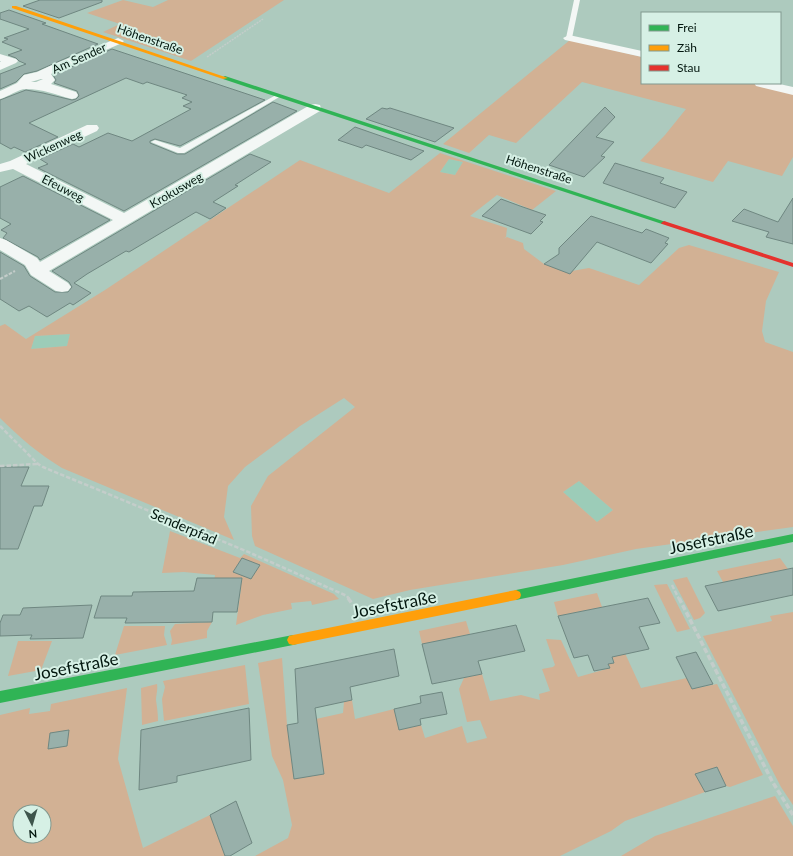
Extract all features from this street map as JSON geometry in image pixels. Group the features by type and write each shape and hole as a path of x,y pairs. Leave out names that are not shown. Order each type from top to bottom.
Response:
{"street":[{"name":"Höhenstraße","path":"3,10 16,4 278,96 793,265"},
{"path":"569,38 641,54"},
{"name":"Am Sender","path":"41,80 56,67 118,41"},
{"path":"0,57 12,61 0,66"},
{"name":"Am Sender","path":"0,95 24,85 23,83 25,79 41,80 72,95"},
{"path":"764,84 793,91"},
{"name":"Krokusweg","path":"37,271 315,108"},
{"name":"Wickenweg","path":"14,164 92,128"},
{"path":"0,168 14,164"},
{"name":"Efeuweg","path":"14,164 126,220"},
{"path":"0,243 31,262 37,271 62,286"},
{"name":"Josefstraße","path":"0,697 366,626 793,538"}],"lane":[{"path":"569,38 577,0"},
{"path":"155,142 181,151 278,96"}],"path":[{"path":"194,67 232,39 264,19"},
{"name":"Senderpfad","path":"0,426 38,464 246,551 347,596 366,626"},
{"path":"0,466 38,464"},
{"path":"662,565 772,780 793,815"}],"shaded area":[{"path":"123,0 153,7 168,0 284,0 191,61 103,32 120,24 87,13"},
{"path":"570,40 641,57 641,84 757,84 793,92 793,157 782,176 728,161 713,182 640,161 665,135 686,109 582,82 516,143 489,135 469,153 443,144"},
{"path":"440,153 556,191 532,210 497,195 470,216 507,228 506,237 503,239 507,237 523,243 524,249 544,264 566,272 589,268 639,285 679,248 689,245 779,272 766,301 762,331 765,342 793,352 793,527 636,549 563,565 410,590 373,599 255,546 252,536 251,506 268,476 355,407 344,398 300,426 245,467 228,486 224,517 234,540 62,468 30,445 0,418 0,326 5,324 26,339 105,290 300,160 389,193","holes":["449,159 463,162 455,175 440,172","70,334 67,346 31,349 35,336","579,481 613,510 597,522 563,492"]},
{"path":"449,159 463,162 455,175 440,172"},
{"path":"70,334 67,346 31,349 35,336"},
{"path":"579,481 613,510 597,522 563,492"},
{"path":"170,531 240,558 244,554 334,594 339,599 312,605 311,601 291,603 292,609 263,615 236,625 241,588 213,588 215,575 184,572 162,573"},
{"path":"780,558 788,569 723,582 717,571"},
{"path":"687,577 705,613 700,618 694,620 673,580"},
{"path":"667,584 690,629 677,632 654,585"},
{"path":"597,593 602,607 558,616 554,602"},
{"path":"793,612 793,805 781,787 703,636 772,621 770,616"},
{"path":"466,621 470,634 422,644 419,631"},
{"path":"212,622 207,631 207,638 171,645 172,640 170,631 175,624"},
{"path":"124,626 165,626 164,635 167,645 115,655"},
{"path":"546,639 561,640 578,677 610,668 608,664 614,663 611,653 624,651 641,688 687,678 692,689 717,684 763,775 730,787 726,786 717,767 695,774 705,792 625,821 611,831 560,856 255,856 288,838 292,825 283,780 272,756 258,663 282,658 287,725 294,779 324,774 316,719 343,713 344,702 352,700 355,719 394,709 399,730 421,725 425,738 462,726 467,743 487,738 480,720 467,722 459,689 464,678 482,674 490,701 521,695 540,700 539,694 550,691 542,669 553,667 555,665"},
{"path":"18,641 52,641 41,670 8,676"},
{"path":"245,665 249,704 164,721 162,699 165,687 163,681"},
{"path":"157,684 156,700 158,721 142,725 141,688"},
{"path":"127,688 118,759 143,848 210,815 225,856 0,856 0,715 30,708 29,714 50,711 51,704"},
{"path":"775,796 793,826 793,856 621,856 655,836"}],"building":[{"path":"40,0 102,0 102,2 59,18 23,6"},
{"path":"9,10 46,23 42,24 98,44 37,71 24,74 16,82 0,89 0,74 26,64 8,55 22,50 2,42 8,39 4,38 29,29 0,19 0,13"},
{"path":"112,49 265,100 180,146 155,139 150,141 150,143 177,154 185,154 273,102 297,111 124,211 38,168 48,164 40,159 73,144 79,147 108,133 132,141 191,109 183,106 192,102 182,98 187,95 147,82 143,84 126,78 29,123 58,137 25,152 14,147 11,149 0,143 0,100 26,90 72,100 76,99 79,96 77,91 54,83 56,80 53,75"},
{"path":"605,107 615,117 596,137 614,142 601,156 605,157 584,177 549,165"},
{"path":"382,108 390,108 454,128 435,142 366,119"},
{"path":"355,127 424,151 411,160 366,145 362,148 338,140"},
{"path":"250,154 271,162 235,185 238,186 213,202 226,208 210,219 196,212 129,252 126,251 87,274 74,283 91,293 73,305 70,303 47,317 29,306 19,311 0,299 0,252 24,266 30,276 55,292 68,292 72,287 69,282 52,271"},
{"path":"615,163 664,178 660,183 687,192 675,208 603,183"},
{"path":"23,176 110,220 40,260 38,257 3,238 7,233 1,230 11,224 0,218 0,187"},
{"path":"793,198 793,244 766,237 769,232 732,221 744,209 778,222"},
{"path":"501,199 546,215 540,221 543,222 531,234 482,216"},
{"path":"591,216 642,233 646,229 669,238 665,243 668,244 651,263 597,242 570,274 544,264 559,254 559,248"},
{"path":"0,467 29,467 21,486 49,486 42,506 34,506 18,549 0,549"},
{"path":"242,558 260,565 251,579 233,572"},
{"path":"793,568 793,595 718,611 705,586"},
{"path":"197,578 242,578 237,612 213,612 212,622 125,623 127,618 94,618 101,596 132,596 133,592 194,591"},
{"path":"648,598 660,623 639,627 649,649 612,657 614,663 608,664 610,668 594,671 588,655 574,658 558,616"},
{"path":"92,605 83,638 30,639 32,635 0,636 0,623 3,615 20,615 23,608"},
{"path":"516,625 525,651 478,661 482,674 432,684 422,644"},
{"path":"394,649 399,676 350,687 352,700 315,708 324,774 294,779 287,725 298,723 295,669"},
{"path":"696,652 713,684 692,689 676,657"},
{"path":"442,692 447,714 420,719 421,725 399,730 394,709 421,703 420,696"},
{"path":"249,708 251,760 177,776 177,782 139,790 141,730"},
{"path":"69,730 67,746 48,749 50,733"},
{"path":"717,767 726,786 705,792 695,774"},
{"path":"236,801 252,843 230,856 225,856 210,815"}],"traffic: fast":[{"path":"225,78 664,223"},
{"path":"516,595 793,538"},
{"path":"0,697 293,640"}],"traffic: slow":[{"path":"14,7 225,78"},
{"path":"293,640 516,595"}],"traffic: jam":[{"path":"664,223 793,265"}]}
